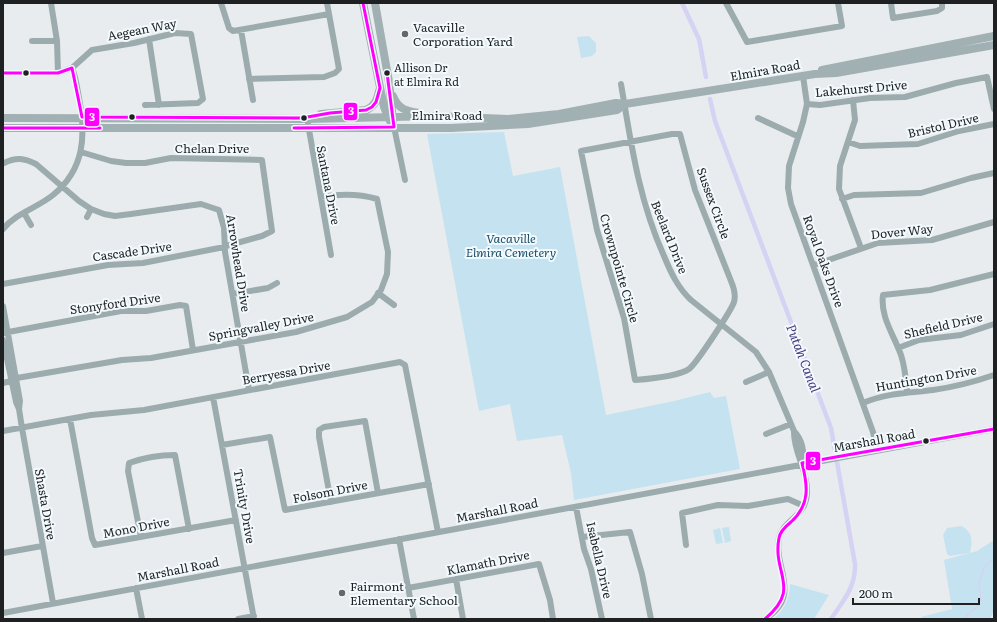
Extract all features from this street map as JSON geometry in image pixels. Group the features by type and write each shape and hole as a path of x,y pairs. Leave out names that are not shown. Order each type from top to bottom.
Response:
{"main road":[{"path":"363,3 380,88 394,127"},
{"path":"375,3 389,82 394,100 399,107 409,111 436,116"},
{"name":"Elmira Road","path":"815,74 835,67 994,36"},
{"name":"Elmira Road","path":"3,128 83,128 306,122 436,116 508,119 558,114 616,103 625,104 815,74 836,73 994,45"},
{"path":"389,82 390,117"},
{"path":"306,122 330,113 366,110 372,107 376,102 380,88"},
{"name":"Elmira Road","path":"3,118 82,117 306,122 394,127 509,126 617,110 625,104"}],"street":[{"path":"51,3 58,73"},
{"path":"221,3 229,28 233,31 329,14"},
{"path":"249,79 324,77 336,74 339,69 327,3"},
{"path":"726,3 747,42 842,26 838,3"},
{"path":"891,3 893,18 937,11 942,8 942,3"},
{"path":"241,30 253,100"},
{"name":"Aegean Way","path":"3,73 58,73 72,68 92,50 175,33 191,34 203,99 198,103 145,105"},
{"path":"149,39 159,105"},
{"path":"32,41 56,41"},
{"path":"3,229 9,222 52,196 62,187 74,169 81,152 83,128 72,68"},
{"name":"Royal Oaks Drive","path":"803,76 807,104 789,166 788,188 791,204 863,403 873,432 877,450"},
{"name":"Lakehurst Drive","path":"807,104 820,105 853,100 905,97 956,82 987,77 994,109"},
{"name":"Beelard Drive","path":"621,84 644,205 654,234 673,276 682,292 756,352 769,372 794,431 799,457 802,463 808,489 804,506 779,536 778,548 784,580 784,593 778,607 765,619"},
{"path":"853,100 855,120 840,166 839,189 861,248"},
{"path":"758,118 798,136"},
{"name":"Santana Drive","path":"306,122 331,255"},
{"name":"Bristol Drive","path":"848,142 860,146 918,144 959,131 994,124"},
{"path":"394,127 405,180"},
{"name":"Sussex Circle","path":"631,141 680,134 695,190 734,288 734,303 720,323"},
{"name":"Crownpointe Circle","path":"631,141 581,151 595,225 624,318 634,380 682,372 689,369 697,360 720,323"},
{"name":"Chelan Drive","path":"81,152 111,161 126,163 145,163 171,158 262,160 272,231 262,236"},
{"name":"Arrowhead Drive","path":"4,162 21,158 29,160 91,209 115,216 196,205 206,205 219,210 224,228 224,247 249,390"},
{"path":"842,199 854,195 921,193 971,178 994,173"},
{"name":"Springvalley Drive","path":"12,379 117,361 151,358 296,332 347,317 361,310 378,293 385,279 388,264 388,249 377,199 369,196 345,195 321,197"},
{"path":"87,217 91,209"},
{"path":"24,213 31,225"},
{"name":"Dover Way","path":"814,265 861,248 894,241 932,240 994,222"},
{"name":"Cascade Drive","path":"3,284 108,265 143,263 224,247 262,236"},
{"path":"907,392 906,370 887,325 882,301 883,295 930,290 994,274"},
{"path":"233,294 268,288 277,283"},
{"path":"378,293 394,305"},
{"name":"Stonyford Drive","path":"5,332 121,311 146,311 180,305 186,306 193,350"},
{"name":"Shasta Drive","path":"3,306 12,379"},
{"name":"Shefield Drive","path":"898,348 919,340 961,335 994,324"},
{"name":"Shasta Drive","path":"3,340 12,379 20,401 19,409 22,428 53,603"},
{"name":"Berryessa Drive","path":"3,431 70,419 144,410 403,363 405,365 416,412 438,532"},
{"path":"746,382 769,372"},
{"name":"Huntington Drive","path":"863,403 884,395 939,389 969,383 994,375"},
{"path":"3,378 12,379"},
{"path":"3,383 12,379"},
{"name":"Trinity Drive","path":"213,397 254,618"},
{"name":"Mono Drive","path":"70,419 93,542 99,546 236,520"},
{"path":"331,502 319,430 337,425 365,421 378,493"},
{"path":"766,434 791,424"},
{"name":"Marshall Road","path":"3,613 576,507 802,463 994,429"},
{"name":"Folsom Drive","path":"222,445 270,437 285,510 429,484"},
{"path":"141,537 128,471 129,463 166,455 175,455 189,528"},
{"path":"686,544 682,513 688,511 718,505 748,506 788,499 804,506"},
{"name":"Isabella Drive","path":"576,507 602,619"},
{"path":"582,537 630,532 642,574 651,619"},
{"path":"399,539 414,619"},
{"path":"3,553 42,546"},
{"name":"Klamath Drive","path":"408,588 539,564 550,600 552,619"},
{"path":"456,579 463,619"},
{"path":"136,588 142,619"},
{"path":"238,619 254,618"}],"green space":[{"path":"589,36 596,43 596,52 592,56 581,58 577,37"},
{"name":"Vacaville Elmira Cemetery","path":"504,132 513,176 560,167 606,415 710,392 714,398 726,396 740,469 574,500 571,473 562,435 517,441 510,404 479,411 427,134"},
{"path":"962,526 969,532 972,541 970,553 977,551 994,540 994,611 990,619 922,619 921,617 952,609 944,560 969,553 950,556 947,554 943,535 947,528"},
{"path":"729,527 731,541 725,543 722,528"},
{"path":"720,528 723,543 716,544 713,530"},
{"path":"790,584 829,595 814,619 773,619 786,604"}],"waterway":[{"name":"Putah Canal","path":"682,3 699,39 706,77"},
{"name":"Putah Canal","path":"710,99 715,121 831,428 855,564 855,572 851,587 831,619"},
{"path":"963,619 977,607 981,599 979,584 984,567 994,558"}],"transit line":[{"name":"3","path":"3,73 58,73 72,68 82,117 302,118 330,113 366,110 372,107 376,102 380,88 363,3"},
{"name":"3","path":"294,128 394,127 387,73"},
{"name":"3","path":"3,128 100,128"},
{"name":"3","path":"765,619 776,608 782,598 784,589 778,551 779,538 784,529 802,509 806,495 802,463 994,429"}],"place":[{"name":"Vacaville Corporation Yard","path":"405,34"},
{"name":"Allison Dr at Elmira Rd","path":"387,73"},
{"name":"Fairmont Elementary School","path":"342,593"}]}
